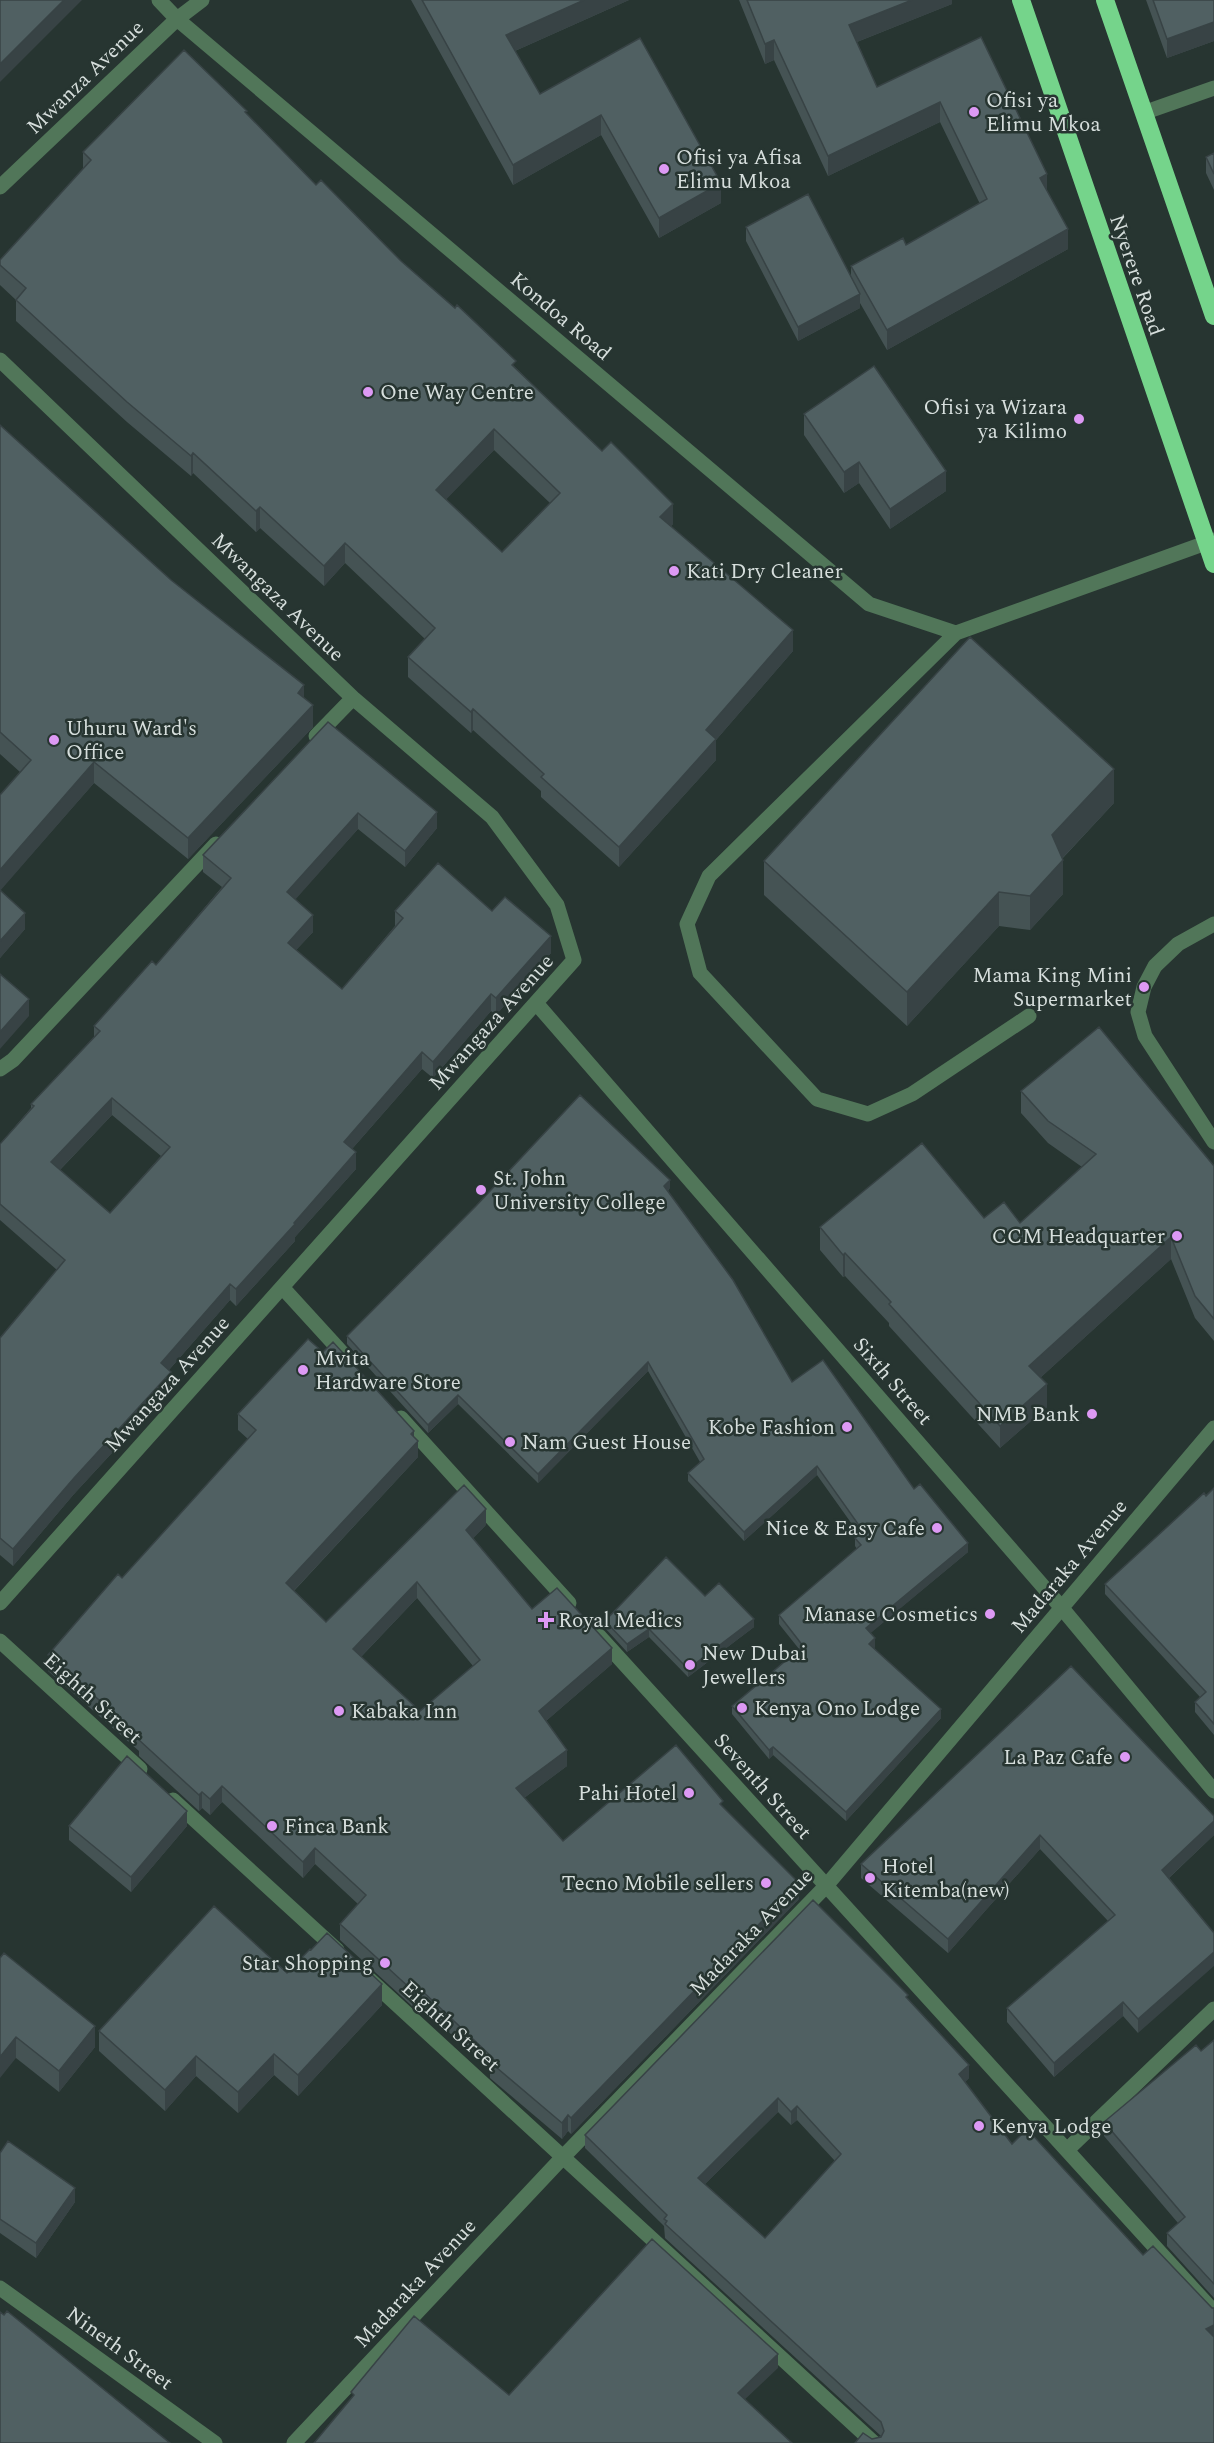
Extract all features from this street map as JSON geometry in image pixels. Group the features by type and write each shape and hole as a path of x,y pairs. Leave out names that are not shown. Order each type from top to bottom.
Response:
{"highway":[{"name":"Nyerere Road","path":"1021,0 1210,541 1214,564"},
{"path":"1105,0 1214,316"}],"street":[{"name":"Kondoa Road","path":"159,0 177,19 869,604 956,633"},
{"name":"Mwanza Avenue","path":"0,187 177,19 202,0"},
{"path":"1143,113 1214,88"},
{"name":"Mwangaza Avenue","path":"0,360 353,698 492,817 557,905 574,960 0,1603"},
{"path":"1029,1017 912,1094 868,1114 817,1099 700,973 687,924 709,876 956,633 1210,541"},
{"path":"304,749 353,698"},
{"path":"0,1069 13,1060 223,836"},
{"path":"1214,924 1178,944 1155,966 1144,987 1138,1012 1144,1036 1214,1142"},
{"name":"Sixth Street","path":"536,1003 1060,1607 1214,1791"},
{"path":"282,1287 354,1366"},
{"name":"Seventh Street","path":"394,1410 1214,2312"},
{"name":"Madaraka Avenue","path":"294,2443 563,2157 826,1886 1214,1428"},
{"name":"Eighth Street","path":"0,1641 874,2443"},
{"path":"1067,2151 1214,2009"},
{"name":"Nineth Street","path":"0,2288 215,2443"}],"building":[{"path":"0,0 64,0 0,64"},
{"path":"422,0 584,0 506,35 540,94 640,38 721,183 659,218 601,115 513,165"},
{"path":"747,0 912,0 849,25 877,87 981,37 1047,174 1040,178 1068,229 887,330 851,266 903,238 906,245 987,199 940,102 828,156 774,40 765,44"},
{"path":"1153,0 1214,0 1214,22 1167,39"},
{"path":"184,50 247,111 245,112 316,185 321,180 401,261 455,308 457,305 516,361 512,365 602,451 611,442 673,504 660,517 793,630 706,730 716,739 619,847 541,777 544,774 473,709 471,712 408,657 435,628 345,543 324,566 260,507 256,511 193,453 191,456 127,402 16,300 26,288 0,265 0,260 91,160 83,152","holes":["494,429 560,493 502,552 436,490"]},
{"path":"1214,153 1214,174 1206,157"},
{"path":"808,194 860,294 798,327 746,227"},
{"path":"874,366 946,471 890,509 859,462 844,472 804,414"},
{"path":"0,425 171,580 304,685 298,693 313,705 188,838 94,762 0,870 0,795 31,760 0,732"},
{"path":"970,637 1114,769 1052,835 1063,860 1030,896 999,892 907,992 764,861"},
{"path":"328,722 437,812 405,851 358,813 287,892 313,915 288,943 342,989 403,918 395,911 438,863 492,911 505,897 551,936 496,998 491,994 433,1062 422,1052 344,1142 356,1152 236,1289 230,1284 161,1363 171,1372 13,1549 0,1538 0,1338 65,1260 0,1204 0,1144 34,1106 31,1104 100,1031 94,1026 152,961 156,965 231,878 203,855","holes":["112,1098 170,1147 110,1213 51,1162"]},
{"path":"0,890 25,913 0,941"},
{"path":"0,974 29,999 0,1032"},
{"path":"1099,1027 1214,1166 1214,1319 1195,1296 1171,1237 1029,1366 1047,1384 1000,1426 889,1304 891,1302 845,1253 843,1255 820,1227 922,1143 984,1218 1004,1202 1020,1223 1096,1154 1048,1121 1021,1091"},
{"path":"580,1095 670,1180 664,1186 733,1280 792,1382 823,1360 914,1489 920,1484 968,1543 866,1628 875,1638 869,1644 941,1709 846,1812 773,1747 769,1750 732,1706 803,1646 779,1615 861,1545 855,1538 863,1531 817,1466 744,1532 688,1473 704,1459 648,1362 538,1474 458,1395 428,1425 347,1336 476,1206"},
{"path":"308,1339 323,1352 333,1342 414,1431 411,1434 418,1441 286,1583 326,1622 464,1485 486,1509 466,1530 532,1609 557,1588 612,1648 539,1711 567,1750 516,1788 563,1841 676,1745 723,1801 720,1804 799,1883 571,2118 568,2115 562,2123 490,2062 493,2058 416,1985 412,1990 340,1924 366,1895 315,1848 303,1862 222,1786 210,1799 202,1792 199,1795 139,1740 141,1737 48,1655 118,1574 122,1578 256,1430 238,1414","holes":["417,1582 480,1660 420,1711 353,1649"]},
{"path":"1214,1488 1214,1724 1195,1702 1206,1692 1105,1584 1204,1493 1206,1496"},
{"path":"666,1557 705,1596 719,1583 754,1619 688,1669 649,1629 627,1644 605,1621"},
{"path":"1071,1666 1214,1816 1214,1821 1162,1870 1214,1933 1214,1952 1138,2019 1123,2002 1054,2063 1007,2008 1115,1915 1040,1835 948,1939 861,1864"},
{"path":"127,1756 187,1811 131,1877 69,1826"},
{"path":"813,1900 908,1995 906,1997 969,2065 959,2074 1012,2144 1027,2129 1143,2255 1153,2246 1214,2308 1214,2325 1206,2329 1214,2337 1214,2443 855,2443 863,2433 872,2439 881,2437 884,2431 881,2422 665,2224 667,2221 664,2219 667,2215 585,2135","holes":["778,2098 791,2112 797,2106 841,2154 765,2238 698,2178"]},
{"path":"214,1906 287,1973 327,1933 382,1984 298,2075 274,2054 238,2092 196,2056 165,2090 99,2031"},
{"path":"4,1953 95,2026 59,2071 16,2037 0,2057 0,1958"},
{"path":"1214,2040 1214,2284 1167,2233 1185,2217 1104,2122 1196,2045 1201,2051"},
{"path":"8,2141 75,2188 36,2243 0,2219 0,2153"},
{"path":"652,2239 778,2354 738,2393 792,2443 314,2443 354,2395 351,2392 414,2316 509,2395"},
{"path":"7,2311 170,2443 0,2443 0,2312 4,2315"}],"place":[{"name":"Ofisi ya Elimu Mkoa","path":"974,112"},
{"name":"Ofisi ya Afisa Elimu Mkoa","path":"664,169"},
{"name":"One Way Centre","path":"368,392"},
{"name":"Ofisi ya Wizara ya Kilimo","path":"1079,419"},
{"name":"Kati Dry Cleaner","path":"674,571"},
{"name":"Uhuru Ward's Office","path":"54,740"},
{"name":"Mama King Mini Supermarket","path":"1144,987"},
{"name":"St. John University College","path":"481,1190"},
{"name":"CCM Headquarter","path":"1177,1236"},
{"name":"Mvita Hardware Store","path":"303,1370"},
{"name":"NMB Bank","path":"1092,1414"},
{"name":"Kobe Fashion","path":"847,1427"},
{"name":"Nam Guest House","path":"510,1442"},
{"name":"Nice & Easy Cafe","path":"937,1528"},
{"name":"Manase Cosmetics","path":"990,1614"},
{"name":"Royal Medics","path":"546,1620"},
{"name":"New Dubai Jewellers","path":"690,1665"},
{"name":"Kenya Ono Lodge","path":"742,1708"},
{"name":"Kabaka Inn","path":"339,1711"},
{"name":"La Paz Cafe","path":"1125,1757"},
{"name":"Pahi Hotel","path":"689,1793"},
{"name":"Finca Bank","path":"272,1826"},
{"name":"Hotel Kitemba(new)","path":"870,1878"},
{"name":"Tecno Mobile sellers","path":"766,1883"},
{"name":"Star Shopping","path":"385,1963"},
{"name":"Kenya Lodge","path":"979,2126"}]}
